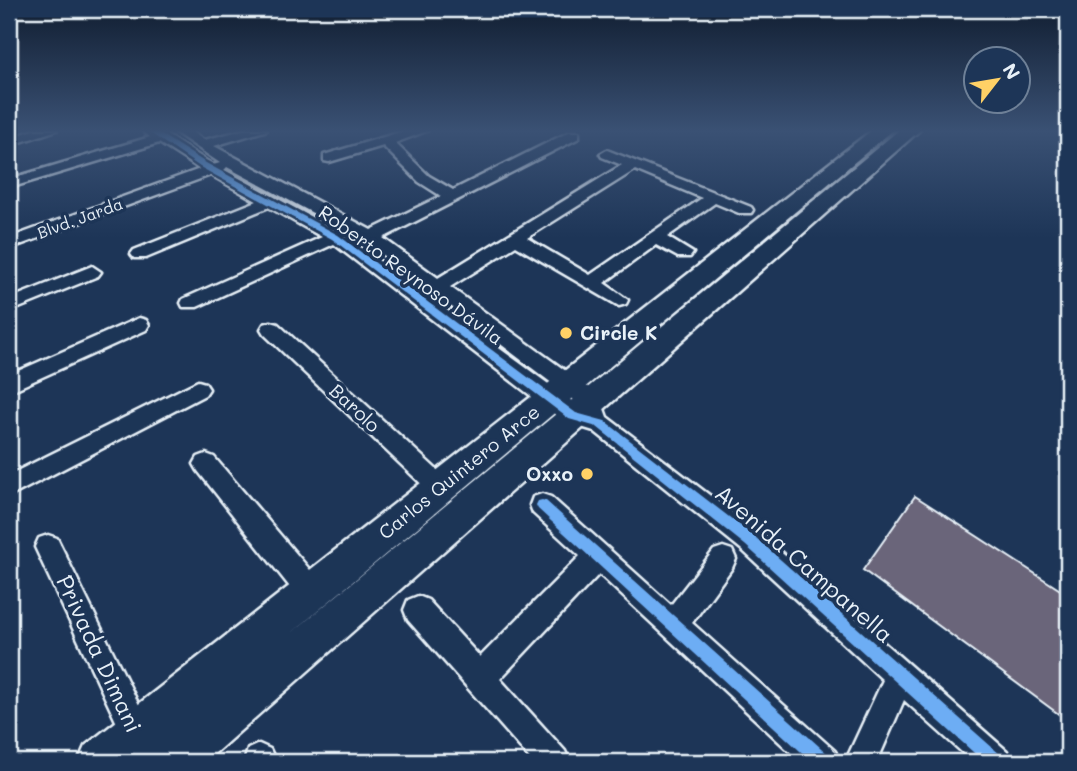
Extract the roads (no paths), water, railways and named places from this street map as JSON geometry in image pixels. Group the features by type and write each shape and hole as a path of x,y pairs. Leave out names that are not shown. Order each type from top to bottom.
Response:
{"main road":[{"name":"Carlos Quintero Arce","path":"171,762 782,226 846,166"},
{"name":"Carlos Quintero Arce","path":"782,226 863,166"},
{"name":"Carlos Quintero Arce","path":"101,762 144,748 310,592 440,487 576,405"}],"street":[{"path":"9,184 62,166"},
{"name":"Blvd. Jarda","path":"9,235 211,166"},
{"name":"Blvd. Jarda","path":"9,244 212,166"},
{"name":"Roberto Reynoso Dávila","path":"220,166 270,201 335,237 576,405"},
{"name":"Roberto Reynoso Dávila","path":"222,166 291,192 377,234 576,405"},
{"path":"410,166 424,179 455,197"},
{"path":"377,234 516,166"},
{"path":"437,287 630,166"},
{"path":"634,166 745,210"},
{"path":"592,283 712,198"},
{"path":"140,254 270,201"},
{"path":"190,303 335,237"},
{"path":"515,238 619,300"},
{"path":"656,238 684,253"},
{"path":"9,306 92,272"},
{"path":"9,384 139,325"},
{"name":"Barolo","path":"271,329 440,487"},
{"path":"10,483 198,388"},
{"name":"Avenida Campanella","path":"576,405 750,541 996,762"},
{"path":"206,464 310,592"},
{"path":"542,505 824,762"},
{"name":"Privada Dimani","path":"48,547 144,748"},
{"path":"479,679 598,556"},
{"path":"673,625 723,559"},
{"path":"418,610 554,762"},
{"path":"861,762 901,675"}],"place":[{"name":"Circle K","path":"566,333"},
{"name":"Oxxo","path":"587,474"}]}
